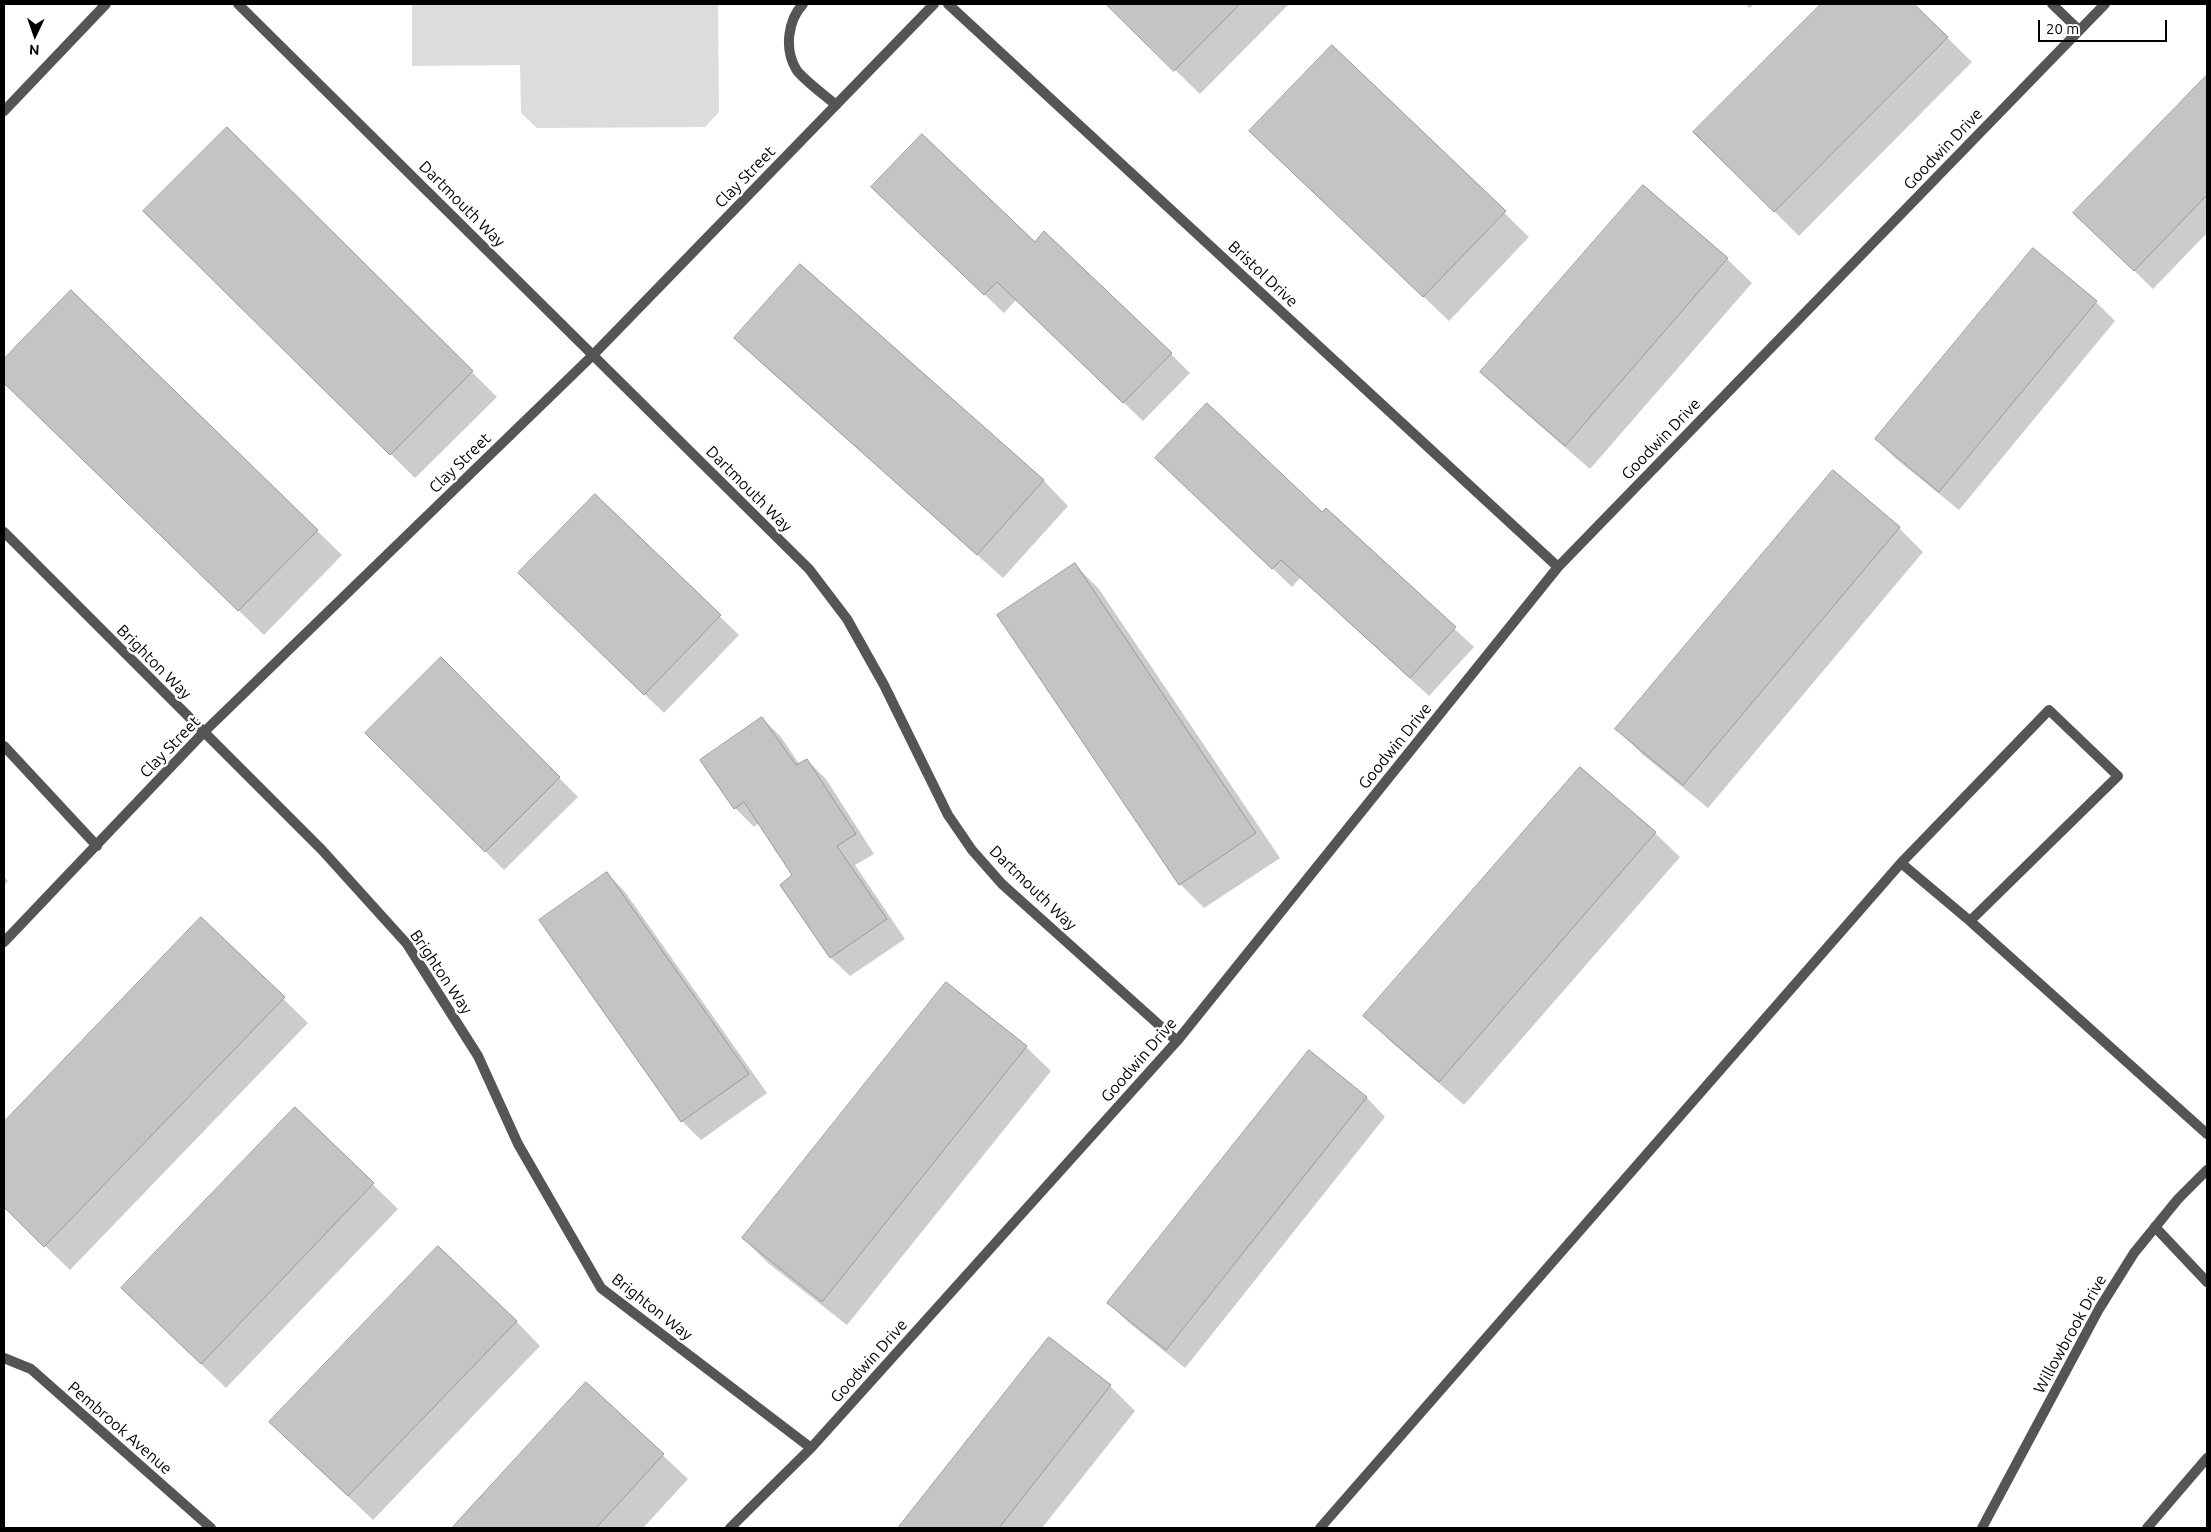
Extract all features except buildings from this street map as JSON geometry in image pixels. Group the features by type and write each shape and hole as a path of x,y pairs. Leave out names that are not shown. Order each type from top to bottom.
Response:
{"street":[{"path":"4,111 106,4"},
{"name":"Dartmouth Way","path":"238,4 809,569 847,619 884,685 948,816 972,850 1002,884 1177,1041"},
{"path":"803,4 794,14 788,43 796,69 836,105"},
{"name":"Clay Street","path":"4,942 204,732 593,355 934,4"},
{"name":"Bristol Drive","path":"948,4 1558,567"},
{"path":"2052,4 2079,30"},
{"name":"Goodwin Drive","path":"730,1528 811,1448 1177,1041 1558,567 2105,4"},
{"name":"Brighton Way","path":"4,532 322,850 407,944 478,1056 518,1144 601,1288 811,1448"},
{"path":"1320,1528 1901,863 2048,710 2118,776 1970,921"},
{"path":"4,746 97,846"},
{"path":"1901,863 1970,921 2207,1134"},
{"name":"Willowbrook Drive","path":"1982,1528 2099,1309 2134,1253 2178,1199 2207,1170"},
{"path":"2155,1228 2207,1282"},
{"name":"Pembrook Avenue","path":"4,1358 31,1369 211,1528"},
{"path":"2147,1528 2207,1458"}],"shaded area":[{"path":"412,4 718,4 719,112 705,127 537,128 521,113 520,65 412,66"}]}
